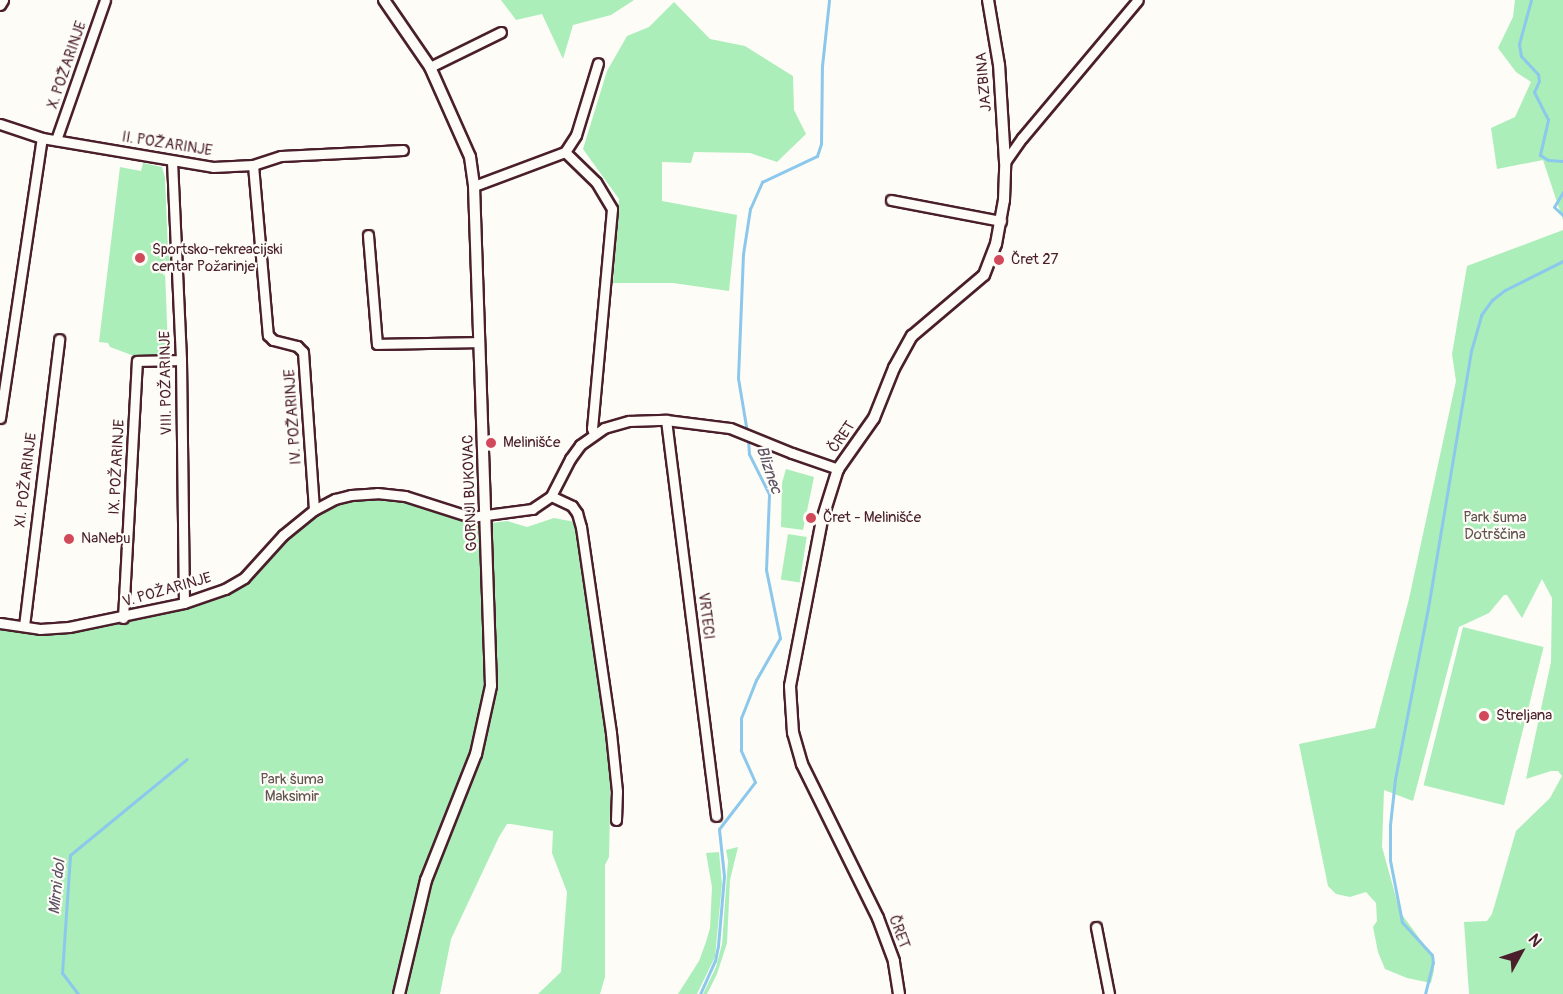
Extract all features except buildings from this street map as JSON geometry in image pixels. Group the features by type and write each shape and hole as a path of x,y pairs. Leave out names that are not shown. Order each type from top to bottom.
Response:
{"street":[{"path":"0,5 3,0"},
{"name":"X. POŽARINJE","path":"56,140 105,0"},
{"name":"GORNJI BUKOVAC","path":"384,0 430,67 466,145 474,186 487,516 490,686 476,754 426,880 399,994"},
{"name":"JAZBINA","path":"988,0 999,65 1005,162"},
{"path":"1005,162 1022,138 1137,0"},
{"path":"430,67 501,32"},
{"path":"474,186 565,152 576,135 597,63"},
{"name":"II. POŽARINJE","path":"0,124 42,138 172,162 213,167 253,165 281,156 404,150"},
{"path":"0,418 42,138"},
{"path":"565,152 596,182 612,209 592,428 594,434"},
{"name":"VIII. POŽARINJE","path":"172,162 181,360 184,603"},
{"name":"ČRET","path":"899,994 894,961 878,918 802,764 793,733 790,686 820,530 838,469 874,418 894,368 912,336 984,275 996,244 1001,221 1005,162"},
{"name":"IV. POŽARINJE","path":"253,165 268,335 273,340 297,346 303,355 314,510"},
{"path":"891,200 1001,221"},
{"path":"368,235 377,344 479,342"},
{"name":"XI. POŽARINJE","path":"24,626 59,339"},
{"name":"IX. POŽARINJE","path":"123,618 137,361 181,360"},
{"path":"487,516 532,509 551,496 570,459 594,434 604,428 630,421 666,420 730,428 838,469"},
{"name":"VRTECI","path":"666,420 716,816"},
{"name":"V. POŽARINJE","path":"0,623 56,629 123,618 184,603 225,589 244,578 283,535 314,510 335,499 377,493 405,496 471,518 487,516"},
{"path":"551,496 572,506 578,513 581,527 611,733 617,791 616,820"},
{"path":"1096,927 1108,994"}],"green space":[{"path":"501,0 634,0 611,15 573,25 563,59 542,14 516,20"},
{"path":"1515,0 1563,0 1563,220 1543,160 1497,169 1491,128 1515,117 1531,82 1516,72 1498,48 1513,17"},
{"path":"674,2 710,39 745,46 793,76 794,110 806,134 777,162 750,153 694,152 691,163 662,162 662,201 737,215 729,291 673,283 613,283 619,199 583,149 607,71 627,36 649,27"},
{"name":"Sportsko-rekreacijski centar Požarinje","path":"143,163 162,167 165,178 168,251 171,266 165,271 168,348 171,356 137,357 110,347 108,343 99,342 120,167 141,171"},
{"name":"Park šuma Dotrščina","path":"1563,230 1563,994 1469,994 1464,922 1487,921 1492,914 1516,831 1550,798 1562,776 1558,771 1551,771 1526,779 1551,662 1552,598 1542,579 1522,618 1507,595 1504,595 1489,613 1459,627 1413,801 1384,790 1382,847 1400,912 1431,954 1434,970 1431,983 1407,978 1385,969 1378,952 1373,927 1377,921 1376,903 1366,892 1350,897 1336,894 1328,886 1299,744 1375,728 1409,599 1456,381 1452,354 1467,266"},
{"path":"786,469 814,477 803,530 781,527 782,483"},
{"name":"Park šuma Maksimir","path":"387,498 411,502 476,525 507,521 527,527 554,518 575,522 611,764 609,857 605,865 605,977 600,994 538,994 561,972 567,892 552,853 553,831 507,824 451,939 440,994 0,994 0,626 74,630 174,611 242,585 297,529 330,507 353,500"},
{"path":"788,534 807,537 800,582 781,579"},
{"name":"Streljana","path":"1463,627 1544,647 1504,805 1424,785"},
{"path":"738,847 730,880 727,943 717,974 707,994 703,994 716,967 722,944 728,861 726,850"},
{"path":"719,852 722,884 715,957 697,994 678,994 699,961 706,942 710,928 712,887 706,853"}],"waterway":[{"name":"Bliznec","path":"747,432 738,378 743,254 750,209 762,182 817,156 821,144 822,66 829,0"},
{"path":"1531,0 1519,44 1521,56 1538,74 1539,81 1534,92 1548,120 1540,155 1548,160 1563,161"},
{"path":"1563,192 1554,207 1563,215"},
{"path":"1425,994 1433,963 1432,955 1402,922 1390,860 1390,825 1395,779 1428,608 1471,351 1481,315 1492,300 1505,290 1563,261"},
{"name":"Bliznec","path":"700,994 715,961 718,946 724,876 719,829 755,782 741,750 741,718 756,680 780,638 766,570 769,494 749,454 748,438"},
{"name":"Mirni dol","path":"78,994 62,973 70,855 187,759"}],"place":[{"name":"Sportsko-rekreacijski centar Požarinje","path":"140,258"},
{"name":"Čret 27","path":"999,260"},
{"name":"Melinišće","path":"491,443"},
{"name":"Čret - Melinišće","path":"811,518"},
{"name":"NaNebu","path":"69,539"},
{"name":"Streljana","path":"1484,716"}]}
